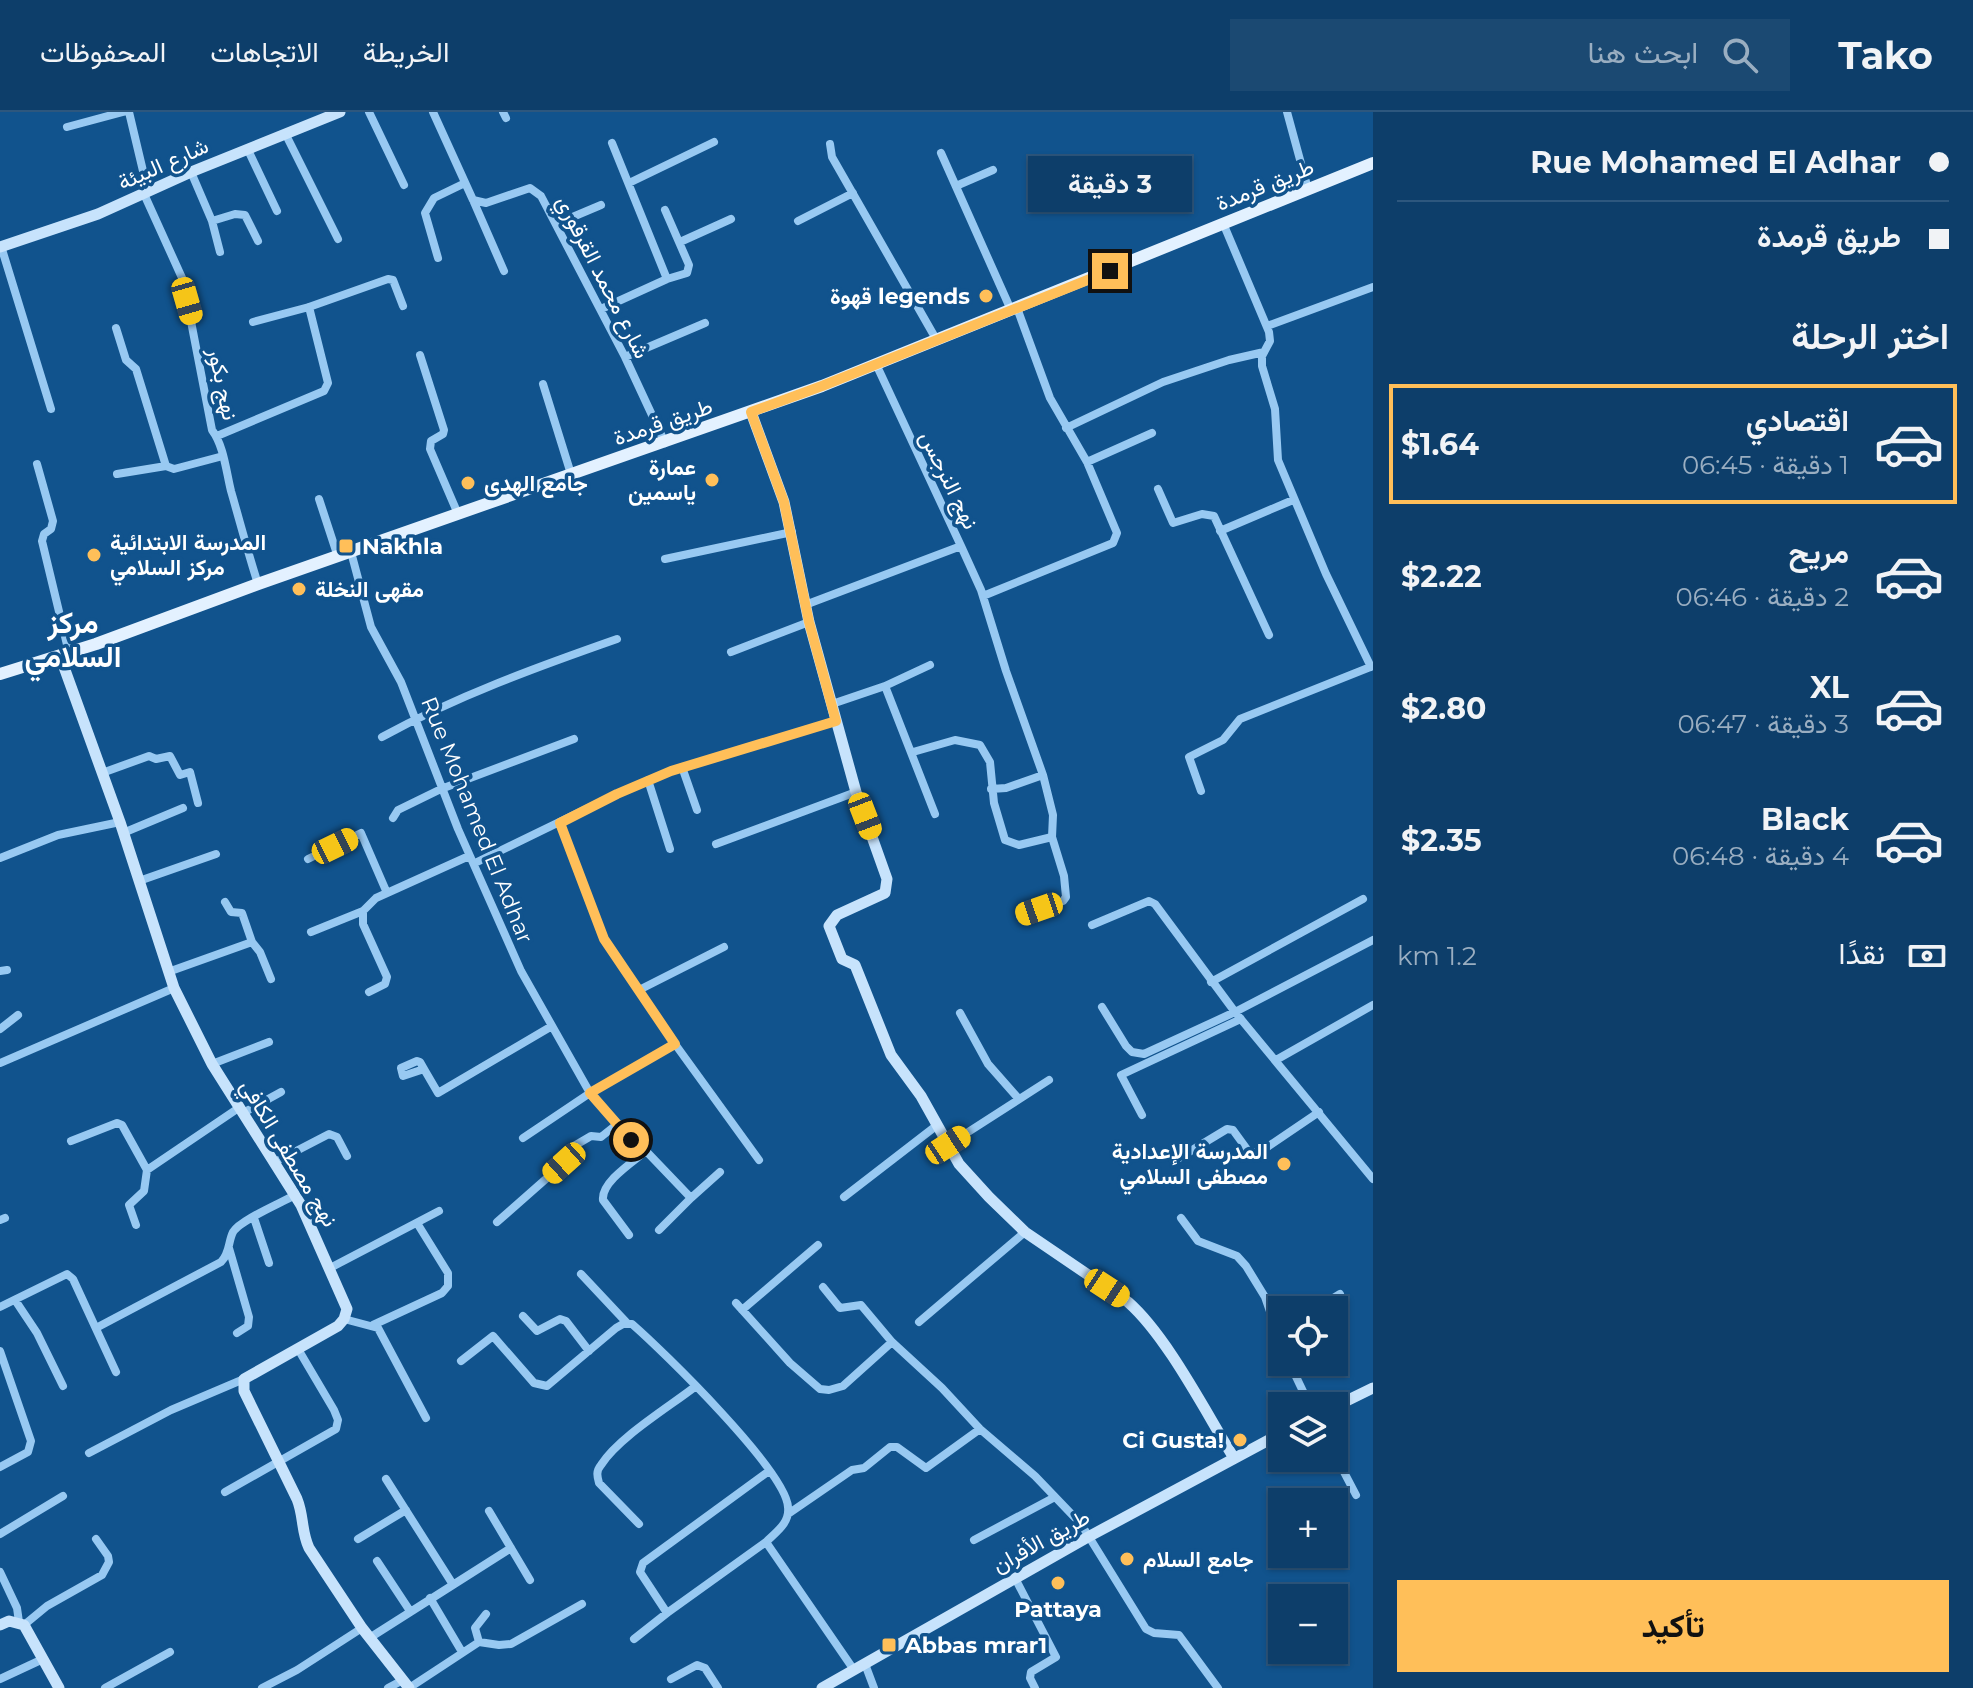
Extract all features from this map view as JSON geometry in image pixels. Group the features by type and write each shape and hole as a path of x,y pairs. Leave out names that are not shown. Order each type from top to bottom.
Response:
{"main road":[{"name":"طريق قرمدة","path":"0,674 65,654 751,412 1373,163"}],"street":[{"path":"67,127 123,112"},
{"name":"نهج بكور","path":"129,112 146,193 183,280 209,418 223,456 258,584"},
{"name":"شارع البيئة","path":"0,246 98,214 191,172 286,135 326,115 340,112"},
{"path":"369,112 404,185"},
{"path":"433,112 504,271"},
{"path":"1287,112 1308,189"},
{"path":"286,135 338,239"},
{"path":"629,183 714,142"},
{"path":"612,143 667,279"},
{"path":"830,144 832,157 936,339"},
{"path":"248,150 277,211"},
{"path":"941,153 1014,309 1050,398 1087,462 1113,521 1116,539 983,596"},
{"path":"956,186 993,170"},
{"path":"191,172 212,221 220,252"},
{"path":"438,258 425,213 434,198 465,183"},
{"name":"شارع محمد القرقوري","path":"473,200 486,203 530,188 541,196 601,309 665,443"},
{"path":"798,221 853,193"},
{"path":"556,224 601,205"},
{"path":"601,309 687,273 689,265 665,210"},
{"path":"212,221 235,214 245,215 258,241"},
{"path":"680,242 731,219"},
{"path":"1201,791 1189,757 1223,740 1240,719 1372,666 1293,500 1276,453 1275,409 1262,366 1270,341 1267,326 1223,223"},
{"path":"0,246 51,409"},
{"path":"253,322 309,307 388,279 393,280 403,306"},
{"path":"1267,326 1373,287"},
{"path":"217,436 324,391 328,383 309,307"},
{"path":"625,357 705,323"},
{"path":"116,328 126,360 136,369 166,466"},
{"path":"1066,428 1163,382 1264,352"},
{"path":"420,355 444,430 443,434 431,441 430,449 458,514"},
{"name":"نهج النرجس","path":"805,605 961,546 876,364"},
{"path":"543,384 571,474"},
{"path":"751,412 792,532 809,622 856,792 886,872 887,890 881,896 837,915 831,922 830,931 842,959 855,965 891,1055 921,1096 959,1164 1025,1232 1128,1302 1142,1316 1234,1458"},
{"path":"1087,462 1152,433"},
{"path":"117,474 166,466 174,469 223,456"},
{"path":"37,464 53,521 42,541 65,654"},
{"path":"1158,489 1173,523 1207,514 1214,516 1269,635"},
{"path":"319,499 338,557"},
{"path":"1220,531 1293,500"},
{"path":"665,559 792,532"},
{"path":"961,546 983,596 1043,775 1054,821 1052,837 1064,876 1066,897 1063,901 1020,916"},
{"name":"Rue Mohamed El Adhar","path":"351,552 371,627 417,718 441,789 513,956 590,1093 616,1125 691,1198"},
{"path":"731,652 809,622"},
{"path":"382,737 417,718 518,674 617,639"},
{"name":"نهج مصطفى الكافي","path":"65,654 174,988 212,1064 295,1195 347,1309 344,1319"},
{"path":"832,704 885,686 930,665"},
{"path":"885,686 935,814"},
{"path":"311,932 363,911 387,893 560,823 648,780 836,721"},
{"path":"393,818 398,810 441,789 574,739"},
{"path":"913,752 955,740 980,745 990,762 991,789 1002,834 1007,842 1019,845 1052,837"},
{"path":"102,773 149,756 156,759 170,756 180,775 190,772 198,803"},
{"path":"682,767 697,810"},
{"path":"991,789 1006,788 1043,775"},
{"path":"648,780 670,849"},
{"path":"716,844 856,792"},
{"path":"0,858 32,847 47,838 122,828 183,808"},
{"path":"560,823 604,939 759,1160"},
{"path":"308,859 361,833 387,893"},
{"path":"139,881 216,854"},
{"path":"1211,982 1363,899"},
{"path":"1092,925 1149,901 1155,904 1211,982 1373,1179"},
{"path":"225,902 231,912 242,913 252,942 260,952 271,979"},
{"path":"363,911 363,924 387,977 385,984 369,992"},
{"path":"1142,1115 1121,1075 1238,1016 1373,940"},
{"path":"168,972 252,942"},
{"path":"639,990 724,947"},
{"path":"0,1063 174,988"},
{"path":"1276,1060 1373,1005"},
{"path":"1102,1007 1126,1046 1138,1054 1154,1051 1238,1016"},
{"path":"960,1013 988,1064 1018,1098"},
{"path":"0,1029 18,1015"},
{"path":"424,1069 438,1093 552,1026"},
{"path":"212,1064 269,1042"},
{"path":"523,1138 590,1093 675,1044"},
{"path":"948,1145 1049,1080"},
{"path":"147,1170 241,1110 281,1092"},
{"path":"1174,1161 1227,1129 1233,1130 1249,1152 1260,1152 1319,1112"},
{"path":"71,1141 117,1123 122,1125 147,1170 144,1191 129,1205 136,1225"},
{"path":"497,1222 569,1157 574,1146 591,1136 601,1137 616,1125"},
{"path":"844,1197 936,1126"},
{"path":"275,1162 329,1134 337,1137 347,1156"},
{"path":"629,1235 603,1200 602,1194 607,1185 646,1151"},
{"path":"659,1230 720,1172"},
{"path":"96,1328 221,1262 234,1230 295,1195"},
{"path":"330,1268 439,1211"},
{"path":"254,1218 269,1263"},
{"path":"1181,1218 1198,1241 1237,1256 1268,1304"},
{"path":"373,1325 442,1293 448,1286 448,1273 417,1223"},
{"path":"919,1322 1025,1232"},
{"path":"818,1245 739,1306 790,1363 820,1389 843,1386 892,1342"},
{"path":"229,1248 249,1317 248,1326 237,1333"},
{"path":"0,1307 67,1274 73,1279 116,1372"},
{"path":"581,1274 627,1323 642,1333 696,1386 769,1471 787,1500 788,1514"},
{"path":"823,1287 842,1309 861,1305 892,1342 942,1388 980,1429 1035,1476 1081,1524 1146,1629 1154,1633 1179,1635 1218,1688"},
{"path":"15,1300 37,1333 63,1386"},
{"path":"523,1316 537,1331 560,1319 566,1321 589,1351"},
{"path":"89,1453 171,1410 244,1379 338,1326 344,1319 373,1325 381,1332 426,1418"},
{"path":"461,1361 493,1336 534,1383 547,1386 627,1323"},
{"path":"225,1492 336,1429 338,1420 334,1410 298,1349"},
{"path":"0,1351 31,1441 28,1452 0,1467"},
{"path":"244,1379 244,1391 250,1406 303,1513 302,1535 362,1628 407,1685"},
{"path":"639,1524 599,1483 596,1475 599,1466 627,1439 696,1386"},
{"path":"1348,1400 1373,1388"},
{"path":"634,1639 766,1542 782,1526 788,1514 852,1470 867,1465 890,1447 897,1447 926,1468 980,1429"},
{"name":"طريق الأفران","path":"822,1688 1088,1537 1268,1440"},
{"path":"667,1613 640,1572 640,1567 769,1471"},
{"path":"1344,1472 1356,1495"},
{"path":"386,1479 452,1583"},
{"path":"0,1534 63,1496"},
{"path":"974,1540 1055,1497"},
{"path":"358,1539 406,1510"},
{"path":"489,1511 530,1580"},
{"path":"0,1625 9,1621 21,1624 102,1575 109,1562 108,1556 96,1539"},
{"path":"766,1542 874,1688"},
{"path":"371,1637 511,1548"},
{"path":"377,1561 410,1611"},
{"path":"0,1572 21,1624 59,1688"},
{"path":"1015,1578 1056,1657 1031,1672 1030,1678 1035,1688"},
{"path":"430,1598 462,1652"},
{"path":"388,1688 407,1685 479,1642 511,1644 582,1604"},
{"path":"479,1642 475,1628 486,1614"},
{"path":"262,1688 297,1670 362,1628"},
{"path":"105,1688 170,1652"},
{"path":"0,1679 43,1659"},
{"path":"671,1679 697,1665 705,1668 718,1688"}],"place":[{"name":"قهوة legends","path":"986,296"},
{"name":"عمارة ياسمين","path":"712,480"},
{"name":"جامع الهدى","path":"468,483"},
{"name":"Nakhla","path":"346,546"},
{"name":"المدرسة الابتدائية مركز السلامي","path":"94,555"},
{"name":"مقهى النخلة","path":"299,589"},
{"name":"المدرسة الإعدادية مصطفى السلامي","path":"1284,1164"},
{"name":"Ci Gusta!","path":"1240,1440"},
{"name":"جامع السلام","path":"1127,1559"},
{"name":"Pattaya","path":"1058,1583"},
{"name":"Abbas mrar1","path":"889,1645"}],"district":[{"name":"مركز السلامي","path":"73,639"}],"route":[{"path":"631,1140 590,1093 675,1044 604,939 560,823 671,771 836,721 809,622 784,502 751,412 1110,271"}]}
